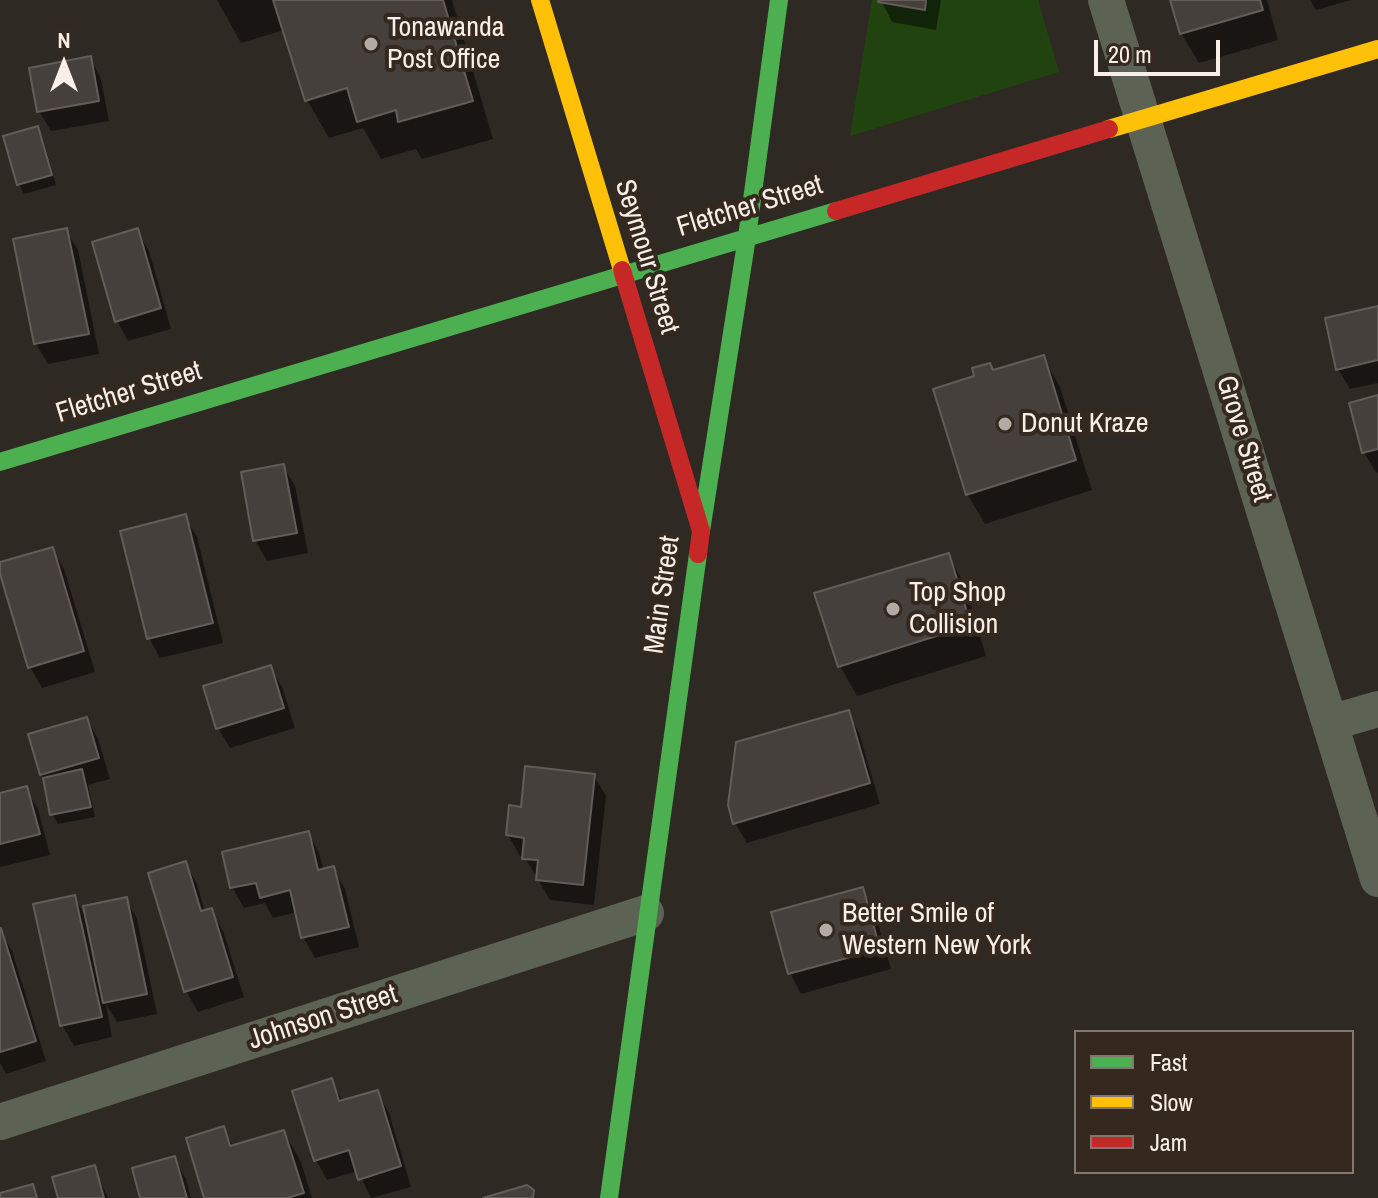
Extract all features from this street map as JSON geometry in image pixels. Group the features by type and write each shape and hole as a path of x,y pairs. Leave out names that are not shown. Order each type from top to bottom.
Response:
{"street":[{"name":"Seymour Street","path":"540,0 701,531"},
{"name":"Main Street","path":"609,1198 646,913 747,237 779,0"},
{"name":"Grove Street","path":"1106,0 1378,879"},
{"name":"Fletcher Street","path":"0,462 1378,49"},
{"path":"1330,723 1378,709"},
{"name":"Johnson Street","path":"0,1122 646,913"}],"green space":[{"path":"872,0 1038,0 1059,72 850,136"}],"building":[{"name":"Tonawanda Post Office","path":"273,0 443,0 473,101 398,122 396,110 357,122 347,88 305,101"},
{"path":"926,0 925,10 878,2"},
{"path":"1170,0 1260,0 1263,10 1180,34"},
{"path":"91,56 99,101 37,112 29,68"},
{"path":"38,126 52,175 17,185 3,136"},
{"path":"67,228 89,334 34,344 13,239"},
{"path":"138,228 161,308 115,322 92,242"},
{"path":"1378,306 1378,360 1336,370 1325,318"},
{"name":"Donut Kraze","path":"1044,355 1076,460 966,495 933,389 974,376 972,368 990,363 993,370"},
{"path":"1378,395 1378,449 1362,453 1349,403"},
{"path":"284,464 297,533 253,541 241,472"},
{"path":"186,514 213,623 147,639 120,531"},
{"path":"53,547 84,651 28,668 0,574 0,562"},
{"name":"Top Shop Collision","path":"949,553 971,625 838,667 814,593"},
{"path":"271,665 284,708 216,729 203,686"},
{"path":"849,710 870,783 733,824 728,805 736,742"},
{"path":"87,717 99,758 40,775 28,734"},
{"path":"525,766 595,774 583,885 536,880 538,860 522,859 524,838 506,835 509,805 521,807"},
{"path":"82,769 91,807 50,815 43,778"},
{"path":"27,786 40,834 0,844 0,793"},
{"path":"309,831 318,870 334,866 349,927 301,938 290,890 260,898 256,883 230,888 222,852"},
{"path":"186,861 201,911 212,908 233,977 184,992 148,873"},
{"name":"Better Smile of Western New York","path":"863,887 880,949 788,974 771,912"},
{"path":"75,895 102,1017 60,1026 33,904"},
{"path":"127,897 147,994 103,1003 83,906"},
{"path":"0,929 36,1041 0,1052"},
{"path":"332,1078 339,1101 378,1090 401,1166 358,1180 349,1150 314,1161 292,1091"},
{"path":"224,1126 230,1146 284,1130 304,1193 287,1198 204,1198 186,1138"},
{"path":"175,1156 187,1198 140,1198 132,1168"},
{"path":"95,1165 104,1198 58,1198 52,1177"},
{"path":"33,1184 37,1198 0,1198 0,1193"},
{"path":"527,1185 534,1190 533,1198 483,1198"}],"traffic: fast":[{"path":"701,531 747,237 779,0"},
{"path":"0,462 836,211"},
{"path":"609,1198 698,554"}],"traffic: slow":[{"path":"540,0 622,270"},
{"path":"1109,129 1378,49"}],"traffic: jam":[{"path":"836,211 1109,129"},
{"path":"622,270 701,531 698,554"}],"place":[{"name":"Tonawanda Post Office","path":"371,44"},
{"name":"Donut Kraze","path":"1005,424"},
{"name":"Top Shop Collision","path":"893,609"},
{"name":"Better Smile of Western New York","path":"826,930"}]}
